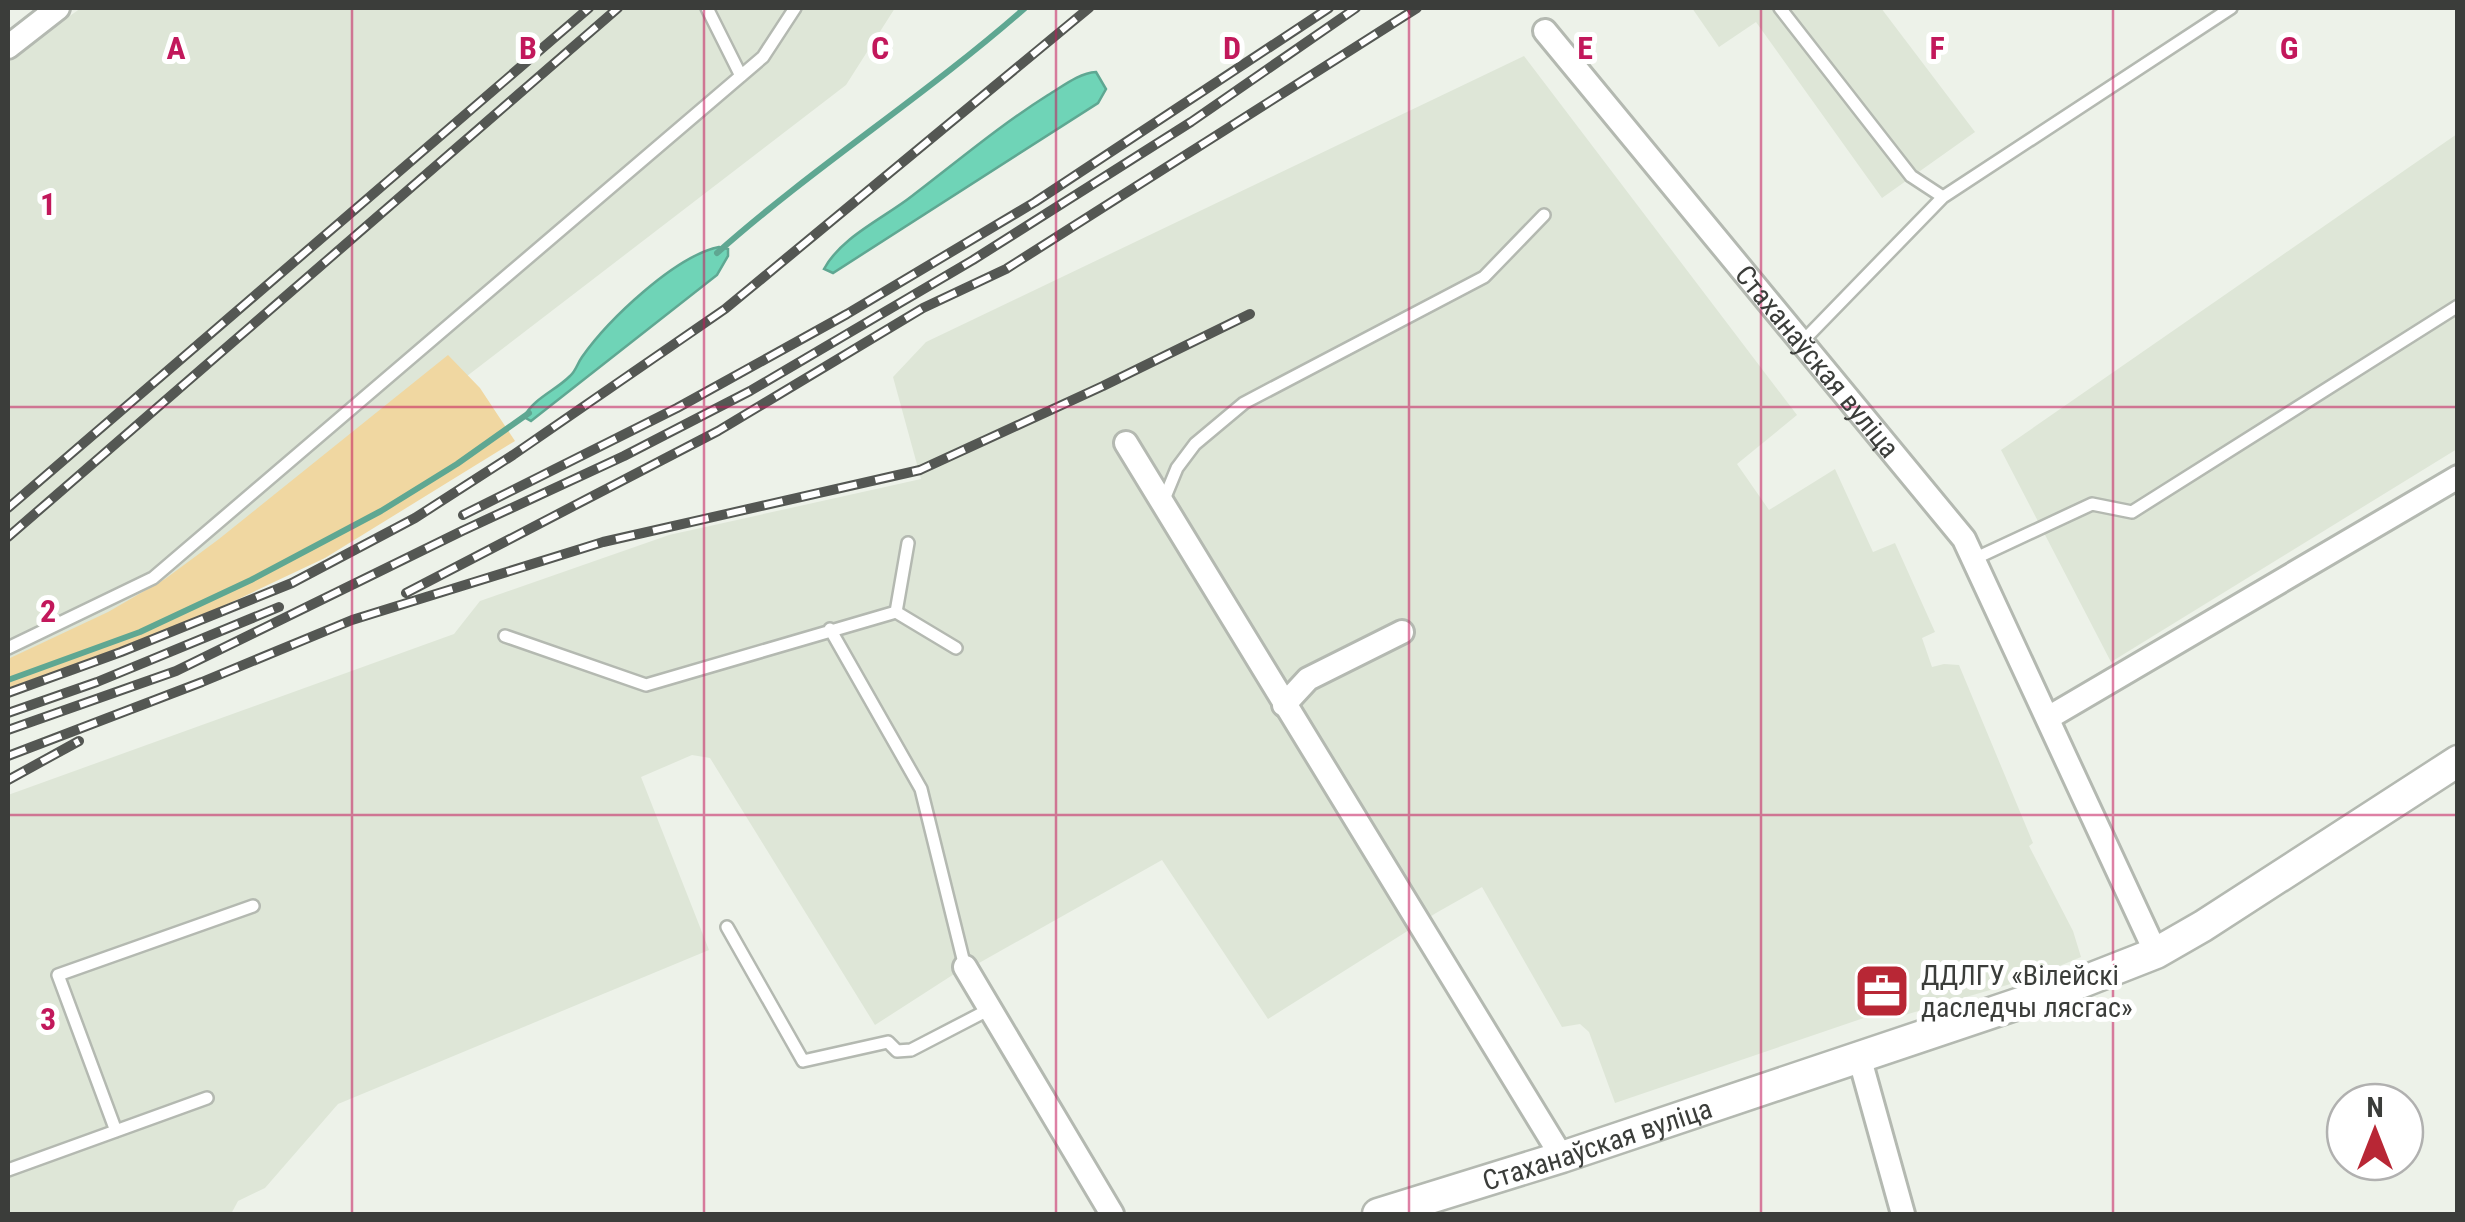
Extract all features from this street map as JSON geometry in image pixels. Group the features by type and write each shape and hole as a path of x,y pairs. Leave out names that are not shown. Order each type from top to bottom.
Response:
{"street":[{"path":"8,47 58,8"},
{"name":"Стаханаўская вуліца","path":"1545,31 1964,539 2156,953"},
{"path":"1126,444 1562,1156"},
{"path":"2048,718 2458,476"},
{"path":"1284,705 1308,679 1402,632"},
{"name":"Стаханаўская вуліца","path":"1378,1214 2078,984 2156,953 2458,761"},
{"path":"965,968 1112,1214"},
{"path":"1859,1056 1903,1214"}],"lane":[{"path":"706,8 740,76"},
{"path":"8,648 153,578 763,58 795,8"},
{"path":"1780,8 1911,176 1943,197"},
{"path":"1802,342 1943,197 2232,8"},
{"path":"1163,502 1177,468 1195,444 1244,403 1484,278 1544,215"},
{"path":"1974,559 2092,504 2132,512 2458,306"},
{"path":"896,612 908,543"},
{"path":"506,636 646,685 896,612 956,648"},
{"path":"830,629 921,789 965,968"},
{"path":"116,1130 58,975 253,906"},
{"path":"726,927 803,1060 888,1042 896,1051 911,1050 990,1009"},
{"path":"8,1170 207,1098"}],"shaded area":[{"path":"81,8 895,8 846,85 191,588 8,661 8,60"},
{"path":"1692,8 1881,8 1975,132 1882,198 1756,22 1719,47"},
{"path":"1524,56 1797,415 1737,464 1769,510 1835,469 1873,552 1895,543 1935,632 1922,638 1932,667 1959,665 2033,843 2029,846 2073,931 2081,957 2031,978 1898,1017 1896,1007 1615,1103 1589,1032 1580,1024 1562,1027 1482,887 1268,1019 1162,860 979,963 965,967 875,1025 710,758 692,755 641,777 709,950 338,1104 265,1188 238,1201 231,1214 8,1214 8,795 454,634 480,601 669,535 921,479 893,377 926,342"},
{"path":"1096,72 1106,89 1098,103 833,273 824,269 852,238 1013,119 1071,80"},
{"path":"2457,134 2457,449 2111,662 2001,450"},
{"path":"719,247 728,249 728,256 717,275 531,421 524,417 572,374 625,308 683,263"},
{"path":"448,355 480,388 515,441 325,558 177,628 8,688 8,659 108,612 165,579"}],"waterway":[{"path":"717,253 1025,8"},
{"path":"8,680 140,632 251,580 381,511 529,413"}],"railway":[{"path":"8,508 589,8"},
{"path":"8,537 618,8"},
{"path":"8,693 292,583 415,518 725,309 1089,8"},
{"path":"463,515 677,408 847,314 1035,202 1329,8"},
{"path":"8,730 176,671 624,456 750,391 973,260 1191,122 1356,8"},
{"path":"406,593 718,431 923,308 1006,269 1417,8"},
{"path":"8,756 352,620 603,542 920,470 1250,314"},
{"path":"8,713 97,682 279,607"},
{"path":"8,780 79,741"}],"place":[{"name":"ДДЛГУ «Вілейскі даследчы лясгас»","path":"1882,991"}]}
